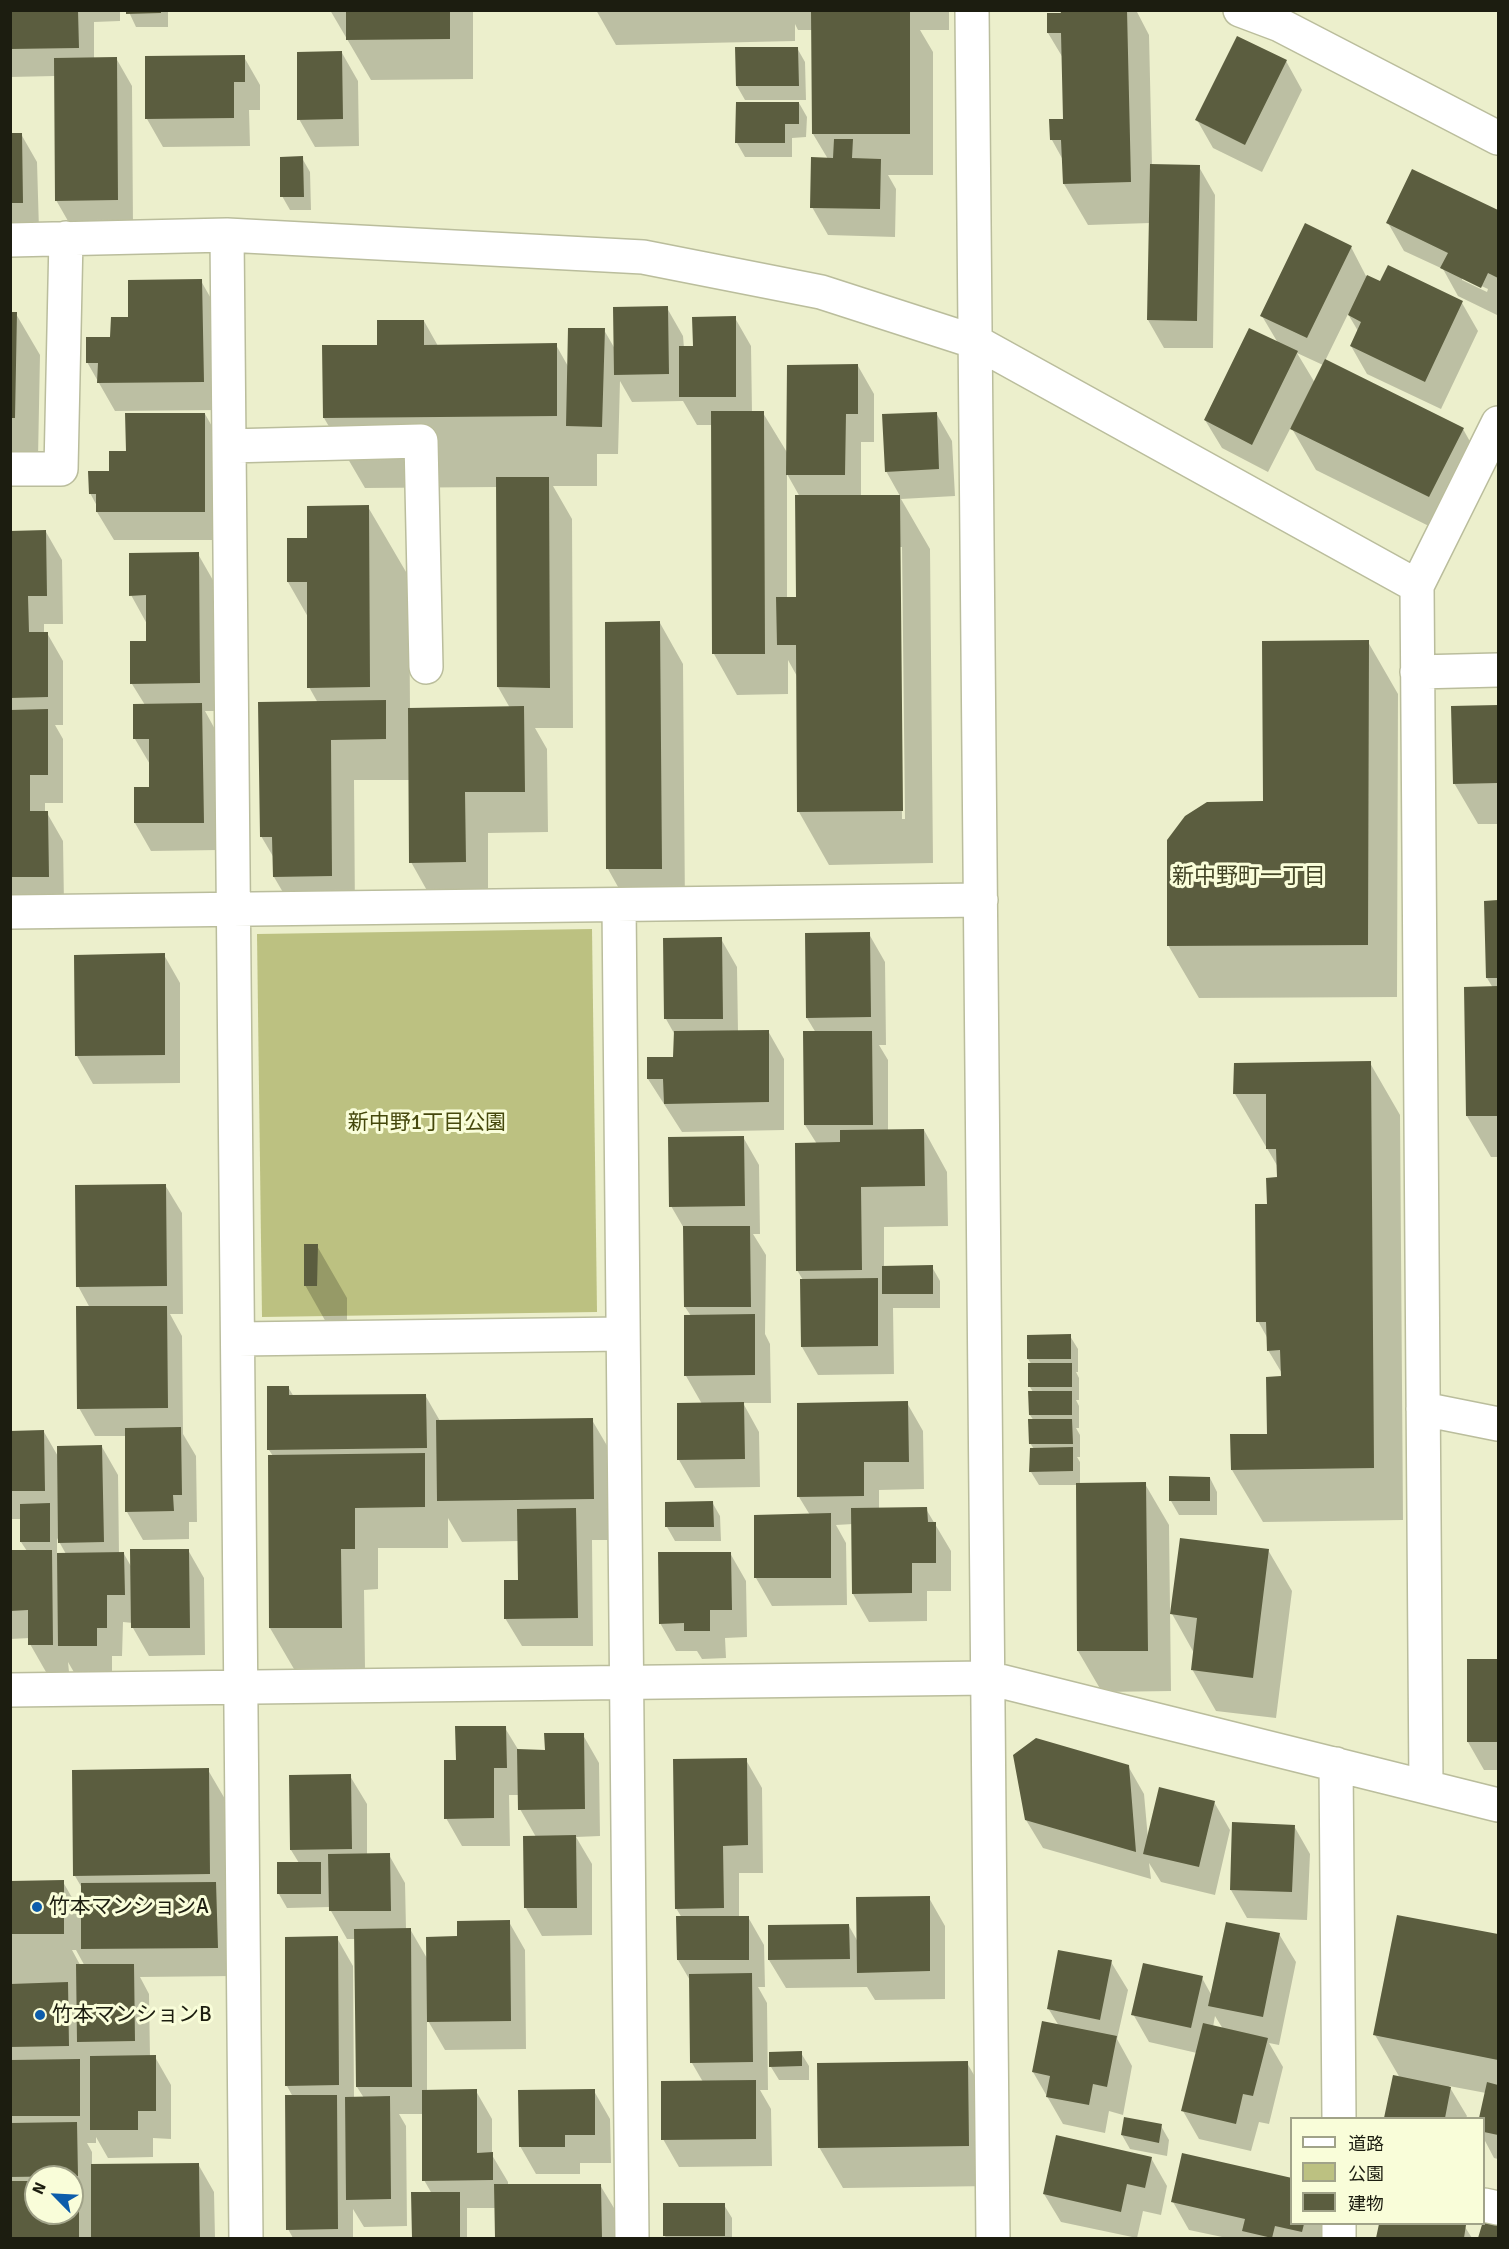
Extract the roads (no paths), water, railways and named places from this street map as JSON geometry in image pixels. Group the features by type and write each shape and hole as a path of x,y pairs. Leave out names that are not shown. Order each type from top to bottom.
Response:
{"street":[{"path":"972,10 993,2238"},
{"path":"1240,10 1281,26 1498,138"},
{"path":"227,235 246,2238"},
{"path":"10,240 227,235 643,257 821,292 976,342 1417,586"},
{"path":"10,469 61,470 66,238"},
{"path":"1426,1787 1417,586 1498,423"},
{"path":"229,446 421,441 426,667"},
{"path":"1417,672 1498,670"},
{"path":"10,912 981,900"},
{"path":"619,904 632,2238"},
{"path":"238,1339 623,1334"},
{"path":"1423,1410 1498,1424"},
{"path":"10,1690 988,1678 1498,1805"},
{"path":"1336,1764 1339,2117"}],"place":[{"name":"竹本マンションA","path":"37,1907"},
{"name":"竹本マンションB","path":"40,2015"}],"district":[{"name":"新中野町一丁目","path":"1249,877"}],"park label":[{"name":"新中野1丁目公園","path":"427,1123"}]}
